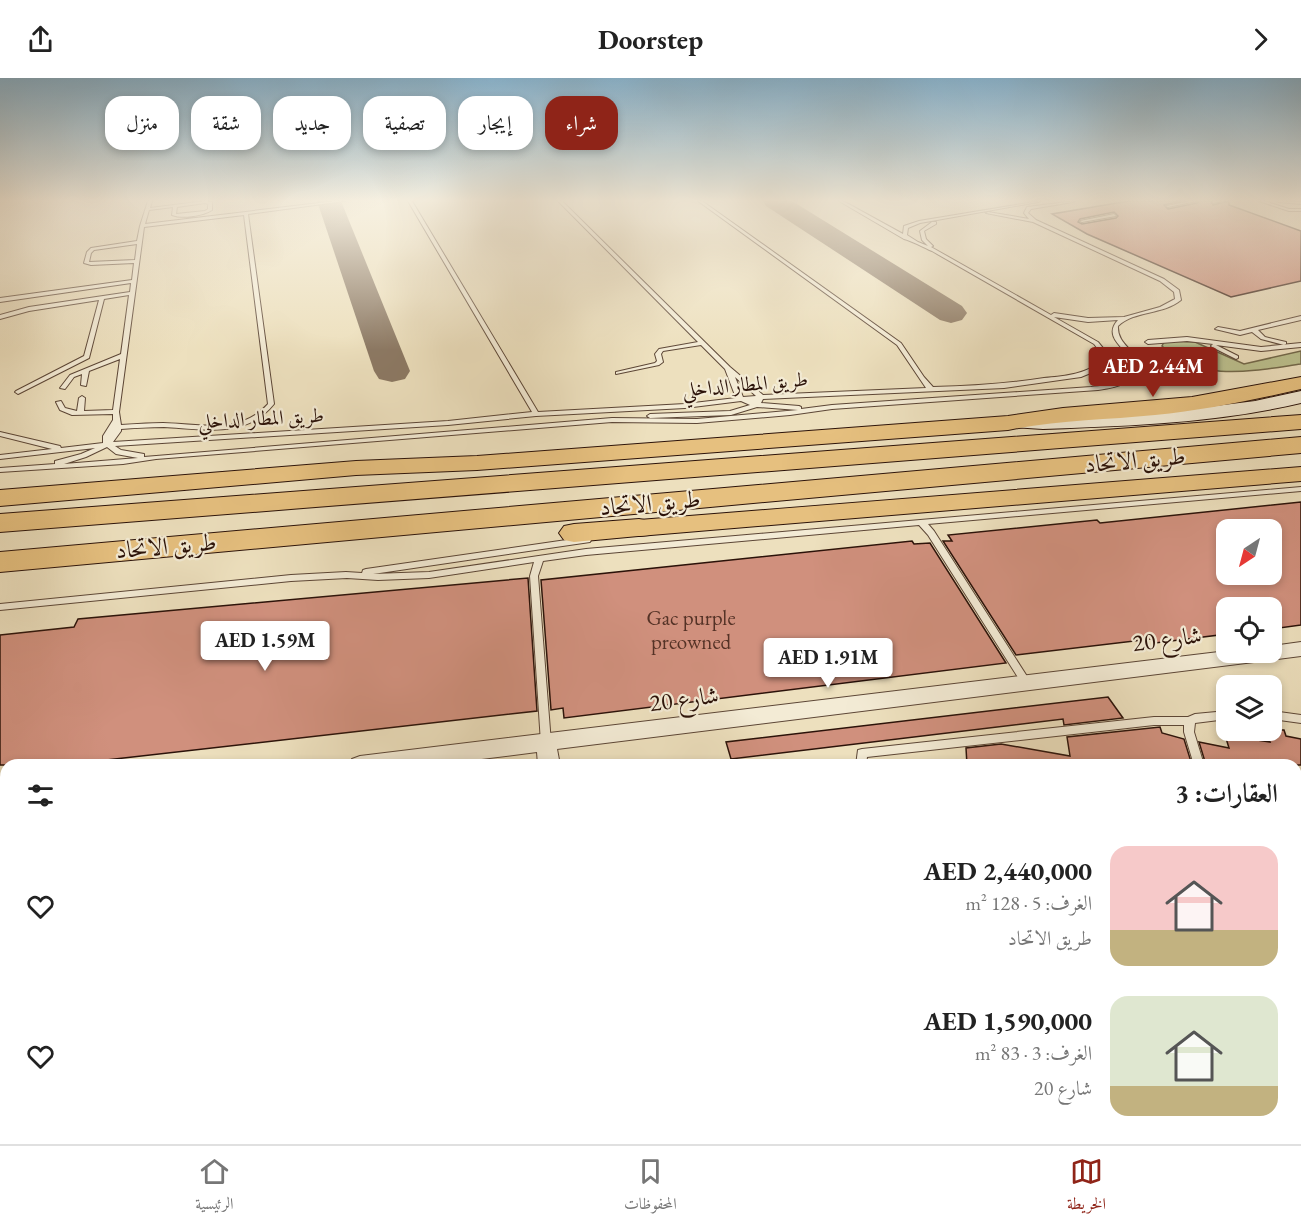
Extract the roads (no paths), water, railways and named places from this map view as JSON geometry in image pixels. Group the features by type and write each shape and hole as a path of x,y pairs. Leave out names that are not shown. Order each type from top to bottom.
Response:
{"highway":[{"name":"طريق الاتحاد","path":"0,523 1301,422"},
{"name":"طريق الاتحاد","path":"0,562 1301,445"},
{"path":"53,519 137,501 477,463"},
{"path":"142,549 164,555 219,559 639,528"}],"main road":[{"path":"1008,423 1047,416 1218,401 1301,383"},
{"name":"طريق الاتحاد","path":"0,498 356,468 477,463 1008,423 1065,423 1204,413 1262,406 1301,397"},
{"path":"639,528 1301,474"}],"street":[{"name":"شارع 20","path":"411,759 1301,650"},
{"path":"546,743 548,759"}],"lane":[{"path":"91,251 86,263 137,261"},
{"path":"116,262 118,251"},
{"path":"40,467 81,457 107,444 116,435 116,412 139,251"},
{"path":"117,424 220,428 249,421 261,415 271,404 251,251"},
{"path":"439,251 536,414"},
{"path":"610,251 702,343 761,397 757,405 731,413 662,415 638,420"},
{"path":"769,251 899,344 906,351 919,376 931,389"},
{"name":"طريق المطار الداخلي","path":"0,457 107,444 448,423 536,414 686,406 761,397 1042,382 1081,375 1101,366 1105,358 1096,343 937,251"},
{"path":"1046,314 1088,320 1122,318 1171,306 1178,300 1178,293 1162,280 1099,251"},
{"path":"0,300 134,281"},
{"path":"0,317 29,309 133,293"},
{"path":"18,392 78,364 87,357 102,297"},
{"name":"طريق المطار الداخلي","path":"0,470 123,462 156,457 588,422 697,421 790,414 814,409 1091,389 1112,386 1126,380 1134,371 1132,355 1115,334 1115,325 1122,318"},
{"path":"1218,329 1236,333 1301,318"},
{"path":"1254,330 1258,335 1270,341 1286,343 1301,339"},
{"path":"1149,342 1172,339 1261,349 1301,345"},
{"path":"1207,342 1236,357"},
{"path":"618,373 657,364 660,362 658,354 661,350 702,343"},
{"path":"63,388 68,380 86,370 124,355"},
{"path":"728,368 740,399 757,405 814,409"},
{"path":"84,385 86,370"},
{"path":"80,413 82,398"},
{"path":"59,402 65,411 116,412"},
{"path":"0,435 68,449"},
{"path":"107,444 129,455 156,457"},
{"path":"346,575 378,577 429,575 540,558 1301,489"},
{"path":"921,522 931,533 1027,684"},
{"path":"0,607 280,579 346,575 548,547 639,528"},
{"path":"540,558 534,576 546,743"},
{"path":"862,759 862,753 1154,721 1190,721 1195,718 1216,716"},
{"path":"1282,716 1301,719"},
{"path":"1190,721 1190,732 1197,759"}]}
